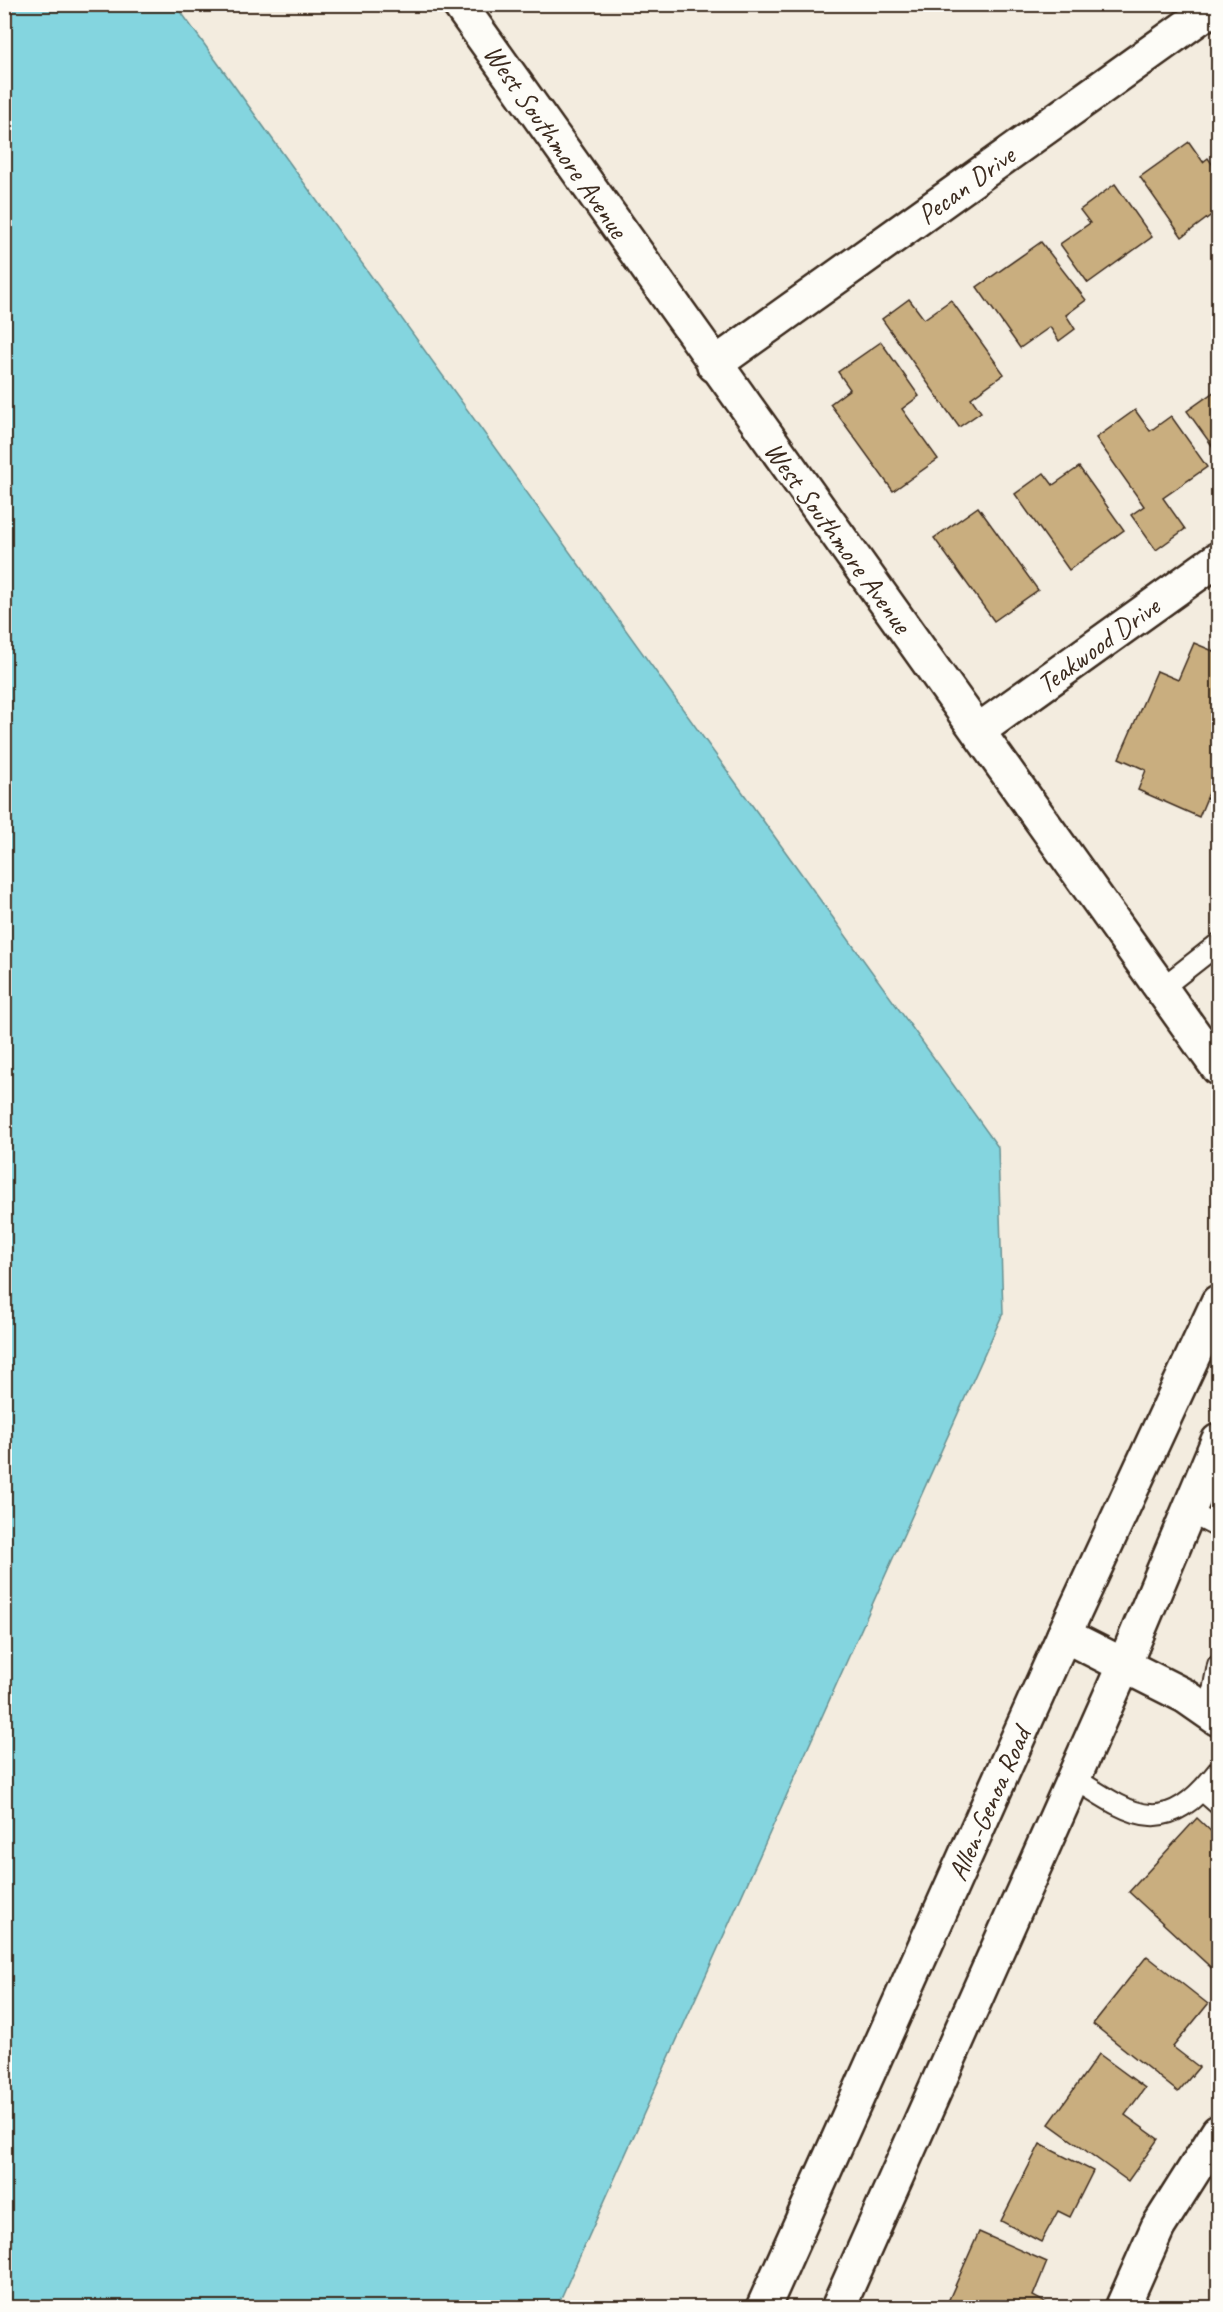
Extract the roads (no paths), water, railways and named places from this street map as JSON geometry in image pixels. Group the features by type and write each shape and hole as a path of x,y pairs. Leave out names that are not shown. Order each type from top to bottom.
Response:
{"main road":[{"name":"West Southmore Avenue","path":"459,4 714,365 1218,1068"},
{"name":"Pecan Drive","path":"714,365 1218,4"},
{"name":"Teakwood Drive","path":"978,731 1218,559"},
{"name":"Allen-Genoa Road","path":"763,2307 1064,1635 1218,1302"},
{"path":"838,2307 1124,1665 1218,1441"},
{"path":"1064,1635 1185,1696 1214,1715"},
{"path":"1122,2307 1158,2227 1218,2132"}],"lane":[{"path":"1162,988 1218,944"},
{"path":"1189,1512 1218,1527"},
{"path":"1214,1715 1218,1665"},
{"path":"1074,1778 1122,1809 1139,1815 1160,1815 1178,1808 1203,1791 1218,1770"},
{"path":"1203,1791 1218,1804"}],"water":[{"path":"5,4 176,5 998,1147 1003,1313 557,2307 5,2307"}]}
